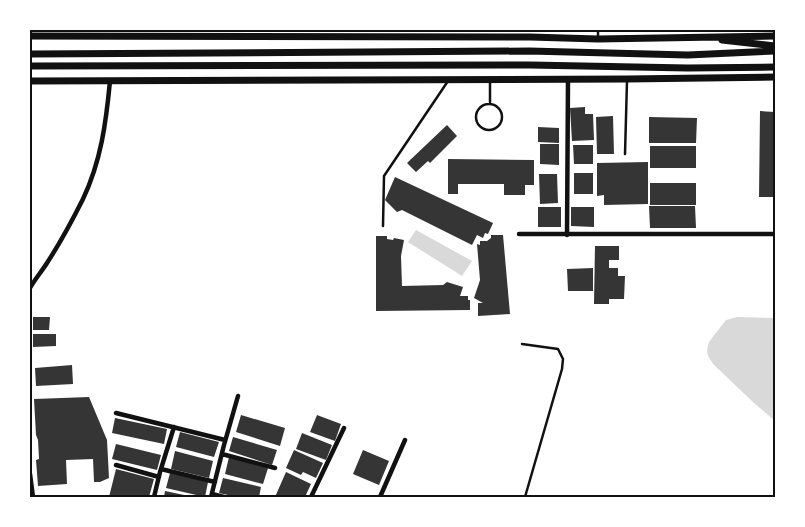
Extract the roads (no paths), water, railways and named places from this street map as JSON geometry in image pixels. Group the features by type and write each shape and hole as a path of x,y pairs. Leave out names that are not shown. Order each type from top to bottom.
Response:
{"main road":[{"path":"30,36 134,33 537,34 598,38 775,36"},
{"path":"695,37 775,46"},
{"path":"30,54 529,51 688,54 775,51"},
{"path":"30,66 530,65 775,69"},
{"path":"695,78 775,69"},
{"path":"30,81 775,77"}],"street":[{"path":"567,235 568,79"},
{"path":"30,288 47,263 83,199 96,165 106,125 110,81"},
{"path":"519,234 775,234"},
{"path":"224,497 212,495 238,396"},
{"path":"116,413 225,440"},
{"path":"154,497 174,427"},
{"path":"311,497 344,428"},
{"path":"380,497 405,440"},
{"path":"222,454 275,468"},
{"path":"116,465 159,477"},
{"path":"161,469 215,482"},
{"path":"30,474 33,497"}],"lane":[{"path":"598,30 598,38"},
{"path":"383,226 384,176 449,79"},
{"path":"490,79 490,103"},
{"path":"625,154 627,79"},
{"path":"490,103 502,111 503,118 495,130 488,131 480,128 475,120 476,112 482,105 490,103"},
{"path":"522,344 558,349 563,359 525,497"}]}
